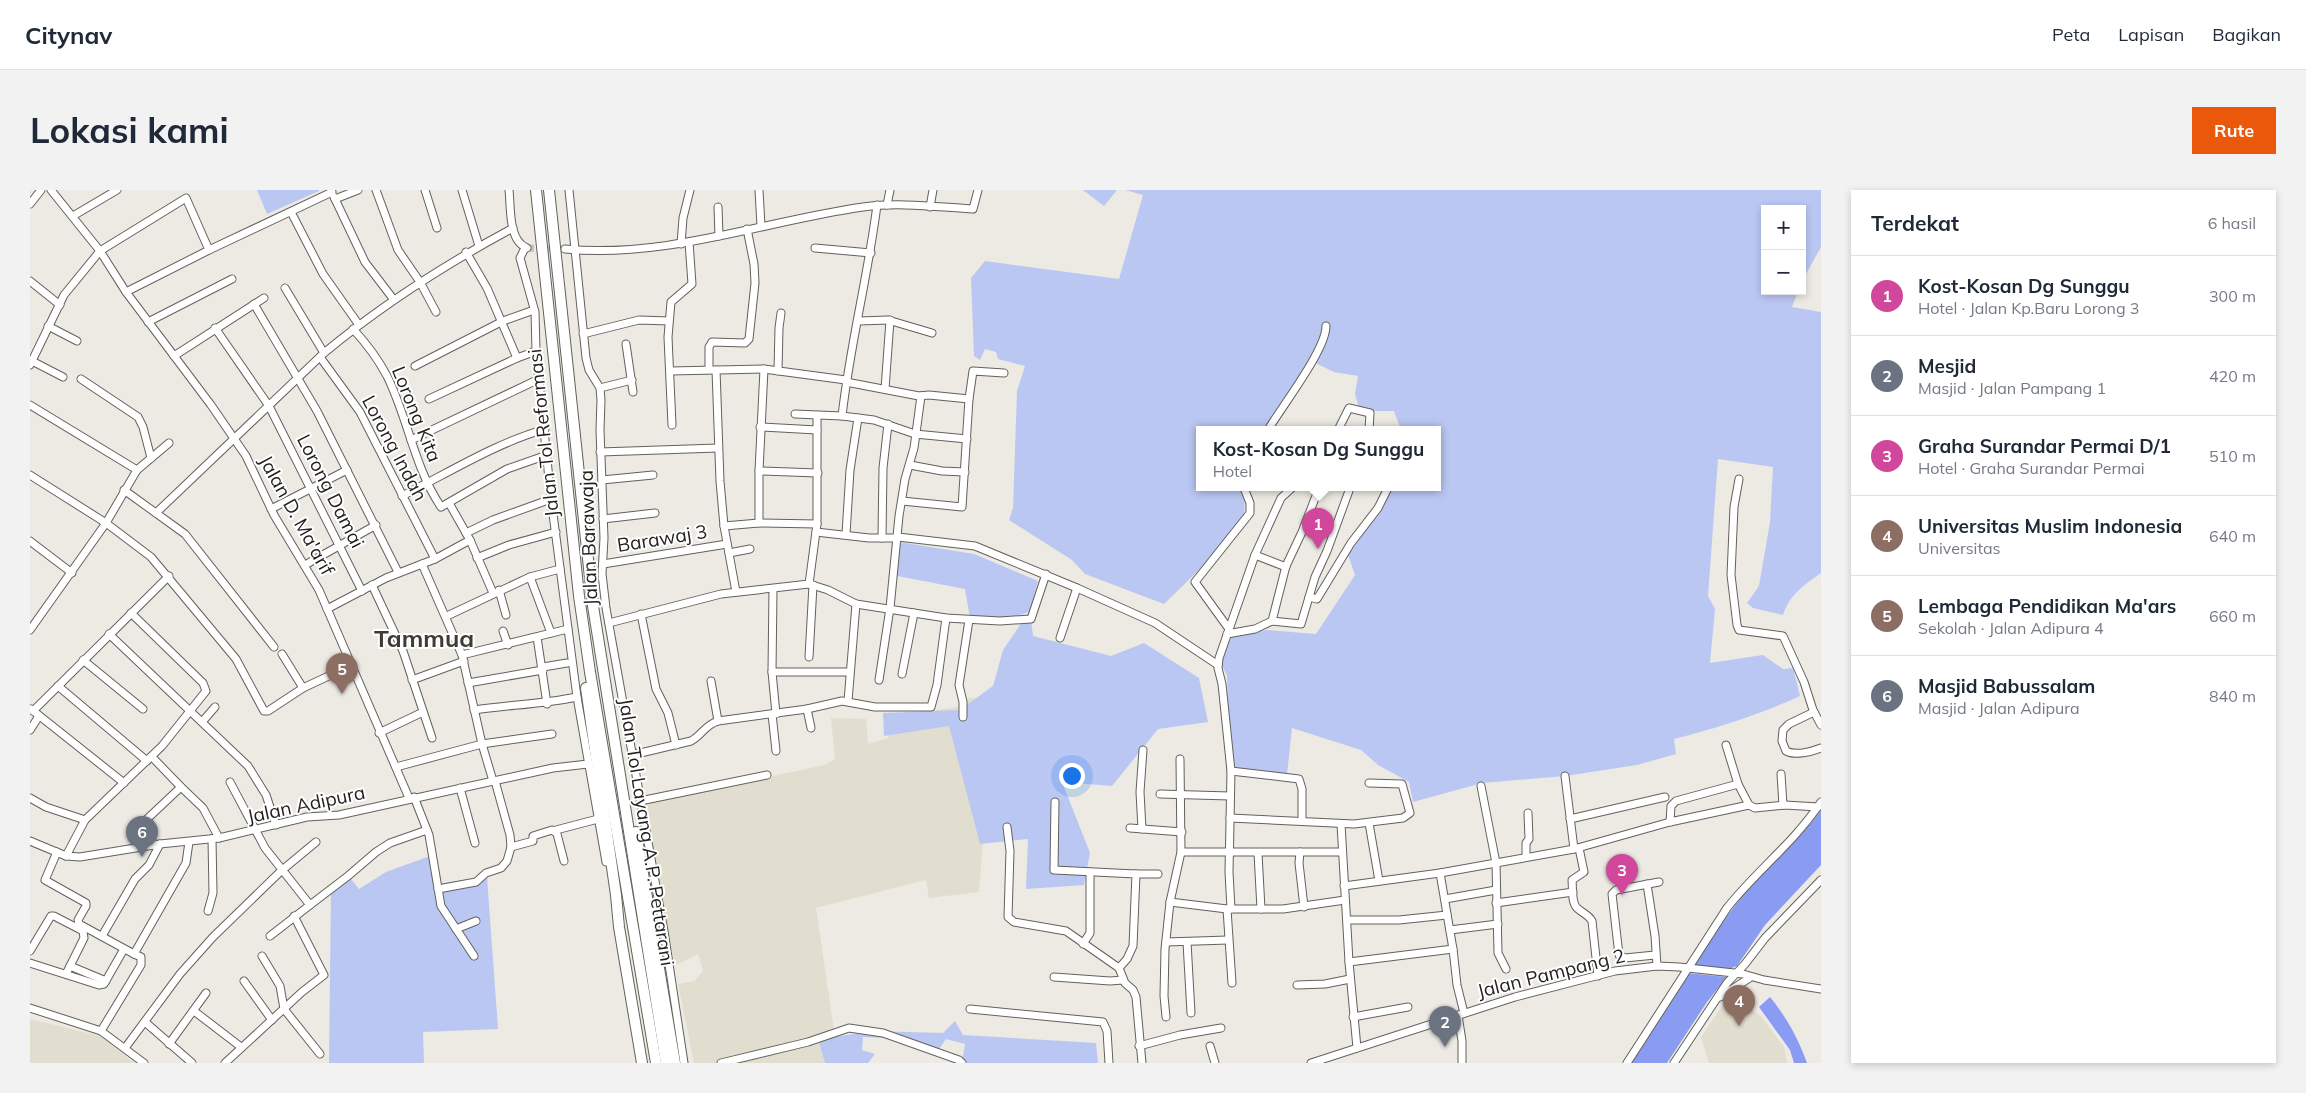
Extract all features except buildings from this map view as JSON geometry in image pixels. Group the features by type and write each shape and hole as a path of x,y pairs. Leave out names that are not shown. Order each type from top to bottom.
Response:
{"highway":[{"name":"Jalan Tol Reformasi","path":"536,190 579,596 590,672"},
{"name":"Jalan Tol Reformasi","path":"549,190 593,606"},
{"path":"579,596 585,679 619,927 642,1063"},
{"name":"Jalan Tol Layang A.P. Pettarani","path":"593,606 666,1063"},
{"name":"Jalan Tol Layang A.P. Pettarani","path":"590,672 656,1063"},
{"path":"608,697 642,860 675,1063"}],"street":[{"path":"30,204 41,190"},
{"name":"Jalan D. Ma'arif","path":"51,190 100,251 126,292 246,456 271,509 305,565 327,609 379,732 427,830 444,912 474,956"},
{"path":"73,216 117,190"},
{"path":"126,292 208,250 290,212 333,194 358,190"},
{"path":"376,190 398,250 420,282 436,312"},
{"path":"425,190 437,228"},
{"path":"462,190 479,246"},
{"path":"509,190 513,228 516,238 526,248 520,258 534,310 536,351 551,499 577,698 619,927"},
{"path":"569,190 587,366 600,388 632,380"},
{"path":"681,244 690,190"},
{"path":"759,190 761,226"},
{"path":"887,205 890,190"},
{"path":"930,207 933,190"},
{"path":"565,249 641,248 681,244 761,226 877,205 974,209 978,190"},
{"path":"333,194 364,262 394,300"},
{"path":"63,377 31,359 71,286 100,251 186,198 189,201 208,250"},
{"path":"842,416 846,381 871,253 877,205"},
{"path":"718,206 719,236"},
{"name":"Lorong Kita","path":"290,212 323,274 387,377 427,483 441,507 449,503"},
{"path":"156,513 298,380 322,355 356,327 466,252 513,228"},
{"path":"736,592 724,526 709,347 712,342 745,343 749,339 754,264 747,229"},
{"path":"672,425 669,321 671,302 692,284 689,242"},
{"path":"815,248 871,253"},
{"path":"466,252 502,321 517,358"},
{"path":"148,322 232,279"},
{"path":"30,280 60,305"},
{"name":"Lorong Indah","path":"286,288 322,355 360,412 436,559"},
{"path":"174,356 264,298"},
{"path":"254,304 347,470 398,572"},
{"path":"415,366 502,321 534,310"},
{"path":"778,371 781,313"},
{"path":"583,334 639,320 669,321"},
{"path":"859,321 890,320 932,334"},
{"path":"885,389 890,320"},
{"path":"48,326 77,341"},
{"path":"1270,426 1281,407 1302,379 1324,339 1326,326"},
{"name":"Lorong Damai","path":"215,328 269,406 362,591"},
{"path":"626,344 634,392"},
{"path":"429,399 536,351"},
{"path":"760,523 760,427 764,369"},
{"path":"670,371 764,369 846,381 921,396 969,399"},
{"path":"902,501 962,508 968,439 969,399 973,371 1004,373"},
{"path":"81,379 138,417 143,427 151,458"},
{"path":"411,440 539,379"},
{"name":"Jalan Barawaja","path":"600,388 603,564 609,623 664,932 684,1063"},
{"path":"879,680 890,608 902,501 921,396"},
{"path":"30,405 137,470"},
{"path":"1340,426 1349,408 1370,413 1369,426"},
{"path":"795,414 858,418 888,424 915,434 968,439"},
{"path":"809,657 811,585 817,528 817,416"},
{"path":"846,534 850,470 858,418"},
{"path":"882,538 883,468 888,424"},
{"path":"760,427 817,430"},
{"path":"402,496 489,450 522,436 545,429"},
{"path":"30,630 106,523 137,470 168,442"},
{"path":"600,452 718,448"},
{"path":"506,615 496,591 449,503 507,469 547,455"},
{"path":"910,465 942,471 965,472"},
{"path":"271,509 347,470"},
{"path":"759,471 818,473"},
{"path":"30,475 131,540 169,576 236,659 265,712 304,688 352,665"},
{"path":"602,480 653,475"},
{"path":"1739,479 1734,507 1731,575 1737,625 1739,630 1783,636 1821,725"},
{"path":"124,490 193,543 274,647"},
{"path":"1228,631 1195,582 1250,513 1251,508 1245,491"},
{"path":"1232,983 1228,940 1231,771 1218,665 1224,642 1255,555 1281,498 1289,491"},
{"path":"1272,621 1286,567 1302,532 1317,491"},
{"path":"1228,631 1255,629 1272,621 1301,624 1316,574 1327,551 1349,491"},
{"path":"1309,598 1317,600 1351,543 1378,508 1386,491"},
{"path":"327,609 398,572 436,559 493,520 551,499"},
{"path":"603,519 655,513"},
{"path":"724,526 760,523 817,528 846,534 882,538 898,537 975,546 1046,574 1154,622 1218,665"},
{"path":"305,565 376,526"},
{"path":"477,558 509,544 556,532"},
{"path":"30,542 72,573"},
{"name":"Barawaj 3","path":"603,564 727,544"},
{"path":"729,553 750,549"},
{"path":"1255,555 1286,567"},
{"path":"422,564 463,658 482,744 510,835 511,847 506,861 501,868 486,873 476,882 438,889"},
{"path":"446,616 530,576 560,568"},
{"path":"609,623 708,597 736,592 811,585 856,604 946,618 1031,620 1046,574"},
{"path":"30,730 34,712 83,660 169,576"},
{"path":"530,576 551,633"},
{"path":"372,585 403,651 432,738"},
{"path":"1060,638 1077,588"},
{"path":"773,589 772,672 776,751"},
{"path":"848,701 856,604"},
{"path":"66,856 84,820 150,759 205,694 204,685 131,613"},
{"path":"902,674 914,613"},
{"path":"641,614 656,689 668,713 676,745"},
{"path":"632,755 694,739 707,725 718,721 807,709 848,701 875,707 930,707 936,691 946,618"},
{"path":"963,718 963,702 959,685 968,620"},
{"path":"412,680 463,658 568,628"},
{"path":"503,631 508,645"},
{"path":"109,634 248,766 266,795 276,825"},
{"path":"537,637 547,704"},
{"path":"282,654 304,688"},
{"path":"83,660 144,709"},
{"path":"468,683 567,663"},
{"path":"772,672 849,672"},
{"path":"711,681 718,721"},
{"path":"58,686 150,759 203,808 216,839 213,893 208,912"},
{"path":"474,710 511,705 547,704 577,698"},
{"path":"202,722 215,707"},
{"path":"807,709 811,728"},
{"path":"34,712 124,783"},
{"path":"379,732 423,712"},
{"path":"1814,712 1789,724 1782,730 1782,741 1786,751 1791,754 1814,751 1821,748"},
{"path":"396,767 482,744 552,734"},
{"path":"1726,745 1738,784 1749,806"},
{"path":"1142,829 1140,792 1143,750"},
{"path":"1166,1017 1164,996 1166,942 1170,902 1181,852 1180,759"},
{"name":"Jalan Adipura","path":"30,841 66,856 80,857 156,845 216,839 307,817 339,815 553,768 588,764"},
{"path":"1231,771 1300,780 1302,820"},
{"path":"1781,774 1782,805"},
{"path":"640,801 767,775"},
{"path":"1565,776 1570,819 1576,849 1584,872 1572,880 1575,906 1592,921 1598,976"},
{"path":"230,782 254,830 281,871 310,906"},
{"path":"1230,818 1302,820 1341,824 1368,823 1404,818 1410,813 1402,784 1369,783"},
{"path":"1670,822 1671,806 1674,802 1738,784"},
{"path":"1480,786 1496,863 1498,953 1506,969"},
{"path":"102,936 135,879 149,864 156,845 147,819 181,787"},
{"path":"460,788 475,843"},
{"path":"1160,794 1230,796"},
{"path":"1570,819 1665,797"},
{"path":"30,798 46,807 84,820"},
{"path":"1056,802 1054,870 1158,874"},
{"path":"1344,886 1440,873 1576,849 1670,822 1749,806 1758,808 1782,805 1820,805"},
{"path":"1626,1063 1733,900 1790,843 1820,805"},
{"path":"1526,858 1526,843 1529,839 1528,813"},
{"path":"555,832 557,829 598,819"},
{"path":"1368,823 1379,881"},
{"path":"1341,824 1350,979 1357,1048"},
{"path":"1007,827 1010,851 1008,917 1014,922 1066,931 1118,968 1123,980 1133,990 1136,997 1142,1063"},
{"path":"1130,828 1182,832"},
{"path":"270,936 376,852 390,843 427,830"},
{"path":"511,847 533,841 534,834 552,830 555,832"},
{"path":"555,832 564,861"},
{"path":"134,954 186,864 189,842"},
{"path":"125,1048 180,974 214,937 281,871 316,842"},
{"path":"1181,852 1258,853 1289,850 1300,852 1342,852"},
{"path":"57,852 45,880 85,902 86,906 78,922 141,957 143,962 101,1031"},
{"path":"1300,852 1299,863 1304,907"},
{"path":"1258,853 1261,909"},
{"path":"1083,944 1090,933 1090,872"},
{"path":"1440,873 1453,949 1461,1014 1462,1063"},
{"path":"1118,968 1128,959 1133,946 1135,874"},
{"path":"1674,1063 1731,973 1745,964 1765,938 1821,880"},
{"path":"1655,955 1625,958 1618,954 1612,893 1616,890 1659,882"},
{"path":"1647,884 1655,936 1656,966"},
{"path":"1445,899 1496,890"},
{"path":"1496,903 1574,892"},
{"path":"1170,902 1229,909 1261,909 1304,907 1345,900"},
{"path":"1347,920 1399,920 1447,915"},
{"path":"30,951 49,918 54,916 84,933 84,938 66,974"},
{"path":"224,1063 324,975 294,916"},
{"path":"456,928 476,921"},
{"path":"1450,930 1498,924"},
{"path":"1166,942 1228,940"},
{"path":"1187,942 1191,1013"},
{"path":"30,963 99,985 104,984 124,949"},
{"path":"1349,962 1453,949"},
{"path":"262,956 280,986 284,1009 320,1054"},
{"path":"70,966 106,981"},
{"name":"Jalan Pampang 2","path":"1311,1063 1319,1062 1515,997 1598,976 1656,966 1731,973 1821,989"},
{"path":"1714,1002 1751,977"},
{"path":"1054,978 1123,980"},
{"path":"1297,985 1324,984 1350,979"},
{"path":"244,981 272,1020"},
{"path":"169,1044 206,993"},
{"path":"1353,1017 1408,1007"},
{"path":"30,1008 101,1031 144,1063"},
{"path":"970,1009 1103,1022 1107,1031 1109,1063"},
{"path":"194,1012 241,1047"},
{"path":"145,1022 192,1063"},
{"path":"722,1063 808,1042 850,1028 882,1033 959,1060 962,1063"},
{"path":"1139,1046 1166,1038 1221,1028"},
{"path":"1210,1046 1215,1063"}],"shaded area":[{"path":"257,190 319,190 319,191 267,214"},
{"path":"1083,190 1117,190 1104,206"},
{"path":"1125,190 1821,190 1821,247 1806,274 1806,205 1761,205 1761,295 1796,295 1792,307 1821,312 1821,573 1803,586 1790,601 1783,615 1753,608 1747,603 1759,586 1770,522 1773,467 1718,459 1708,596 1715,609 1710,663 1763,655 1783,669 1793,668 1800,696 1738,720 1674,739 1676,754 1637,765 1565,776 1482,783 1413,802 1409,782 1378,765 1361,750 1292,728 1287,774 1234,769 1227,675 1221,664 1230,634 1266,630 1316,634 1355,575 1347,552 1387,491 1441,491 1441,426 1400,426 1394,411 1369,411 1359,408 1355,394 1358,376 1334,372 1311,361 1268,426 1196,426 1196,491 1241,491 1245,509 1241,522 1197,572 1164,604 1085,574 1072,560 1009,520 1013,508 1017,391 1025,366 998,359 996,352 985,349 980,360 974,356 971,278 985,261 1119,279 1143,195"},
{"path":"899,542 974,554 1038,581 1030,611 1033,636 1111,656 1144,643 1199,678 1208,722 1158,729 1112,786 1062,782 1090,853 1084,885 1026,889 1028,839 980,844 949,726 884,736 883,713 960,710 993,686 1003,650 1029,612 998,623 970,618 965,589 897,576"},
{"path":"969,698 1025,698 984,827 979,892 929,898 926,880 816,908 835,1037 819,1044 825,1063 694,1063 678,984 694,981 703,971 698,954 674,966 644,803 825,765 835,759 831,718 866,719 868,744 888,738 893,716 958,707"},
{"path":"430,856 436,884 487,877 498,1029 423,1032 424,1063 329,1063 331,891 348,875 359,889 386,872"},
{"path":"1733,997 1761,1016 1784,1047 1787,1063 1709,1063 1701,1037 1722,1006"},
{"path":"30,1019 100,1036 134,1063 30,1063"},
{"path":"955,1021 963,1035 1096,1043 1098,1063 962,1063 965,1044 946,1039 939,1049 908,1046 906,1039 863,1037 862,1050 875,1054 868,1063 825,1063 818,1039 875,1031 943,1033"}],"water":[{"path":"1821,810 1821,865 1765,925 1737,966 1729,969 1692,965 1722,922 1763,873 1806,829"},
{"path":"1687,973 1727,977 1707,1002 1667,1063 1628,1063"},
{"path":"1770,997 1792,1028 1807,1063 1794,1063 1790,1050 1759,1007"}],"tunnel":[{"path":"527,248 559,249"}],"place":[{"name":"Kost-Kosan Dg Sunggu","path":"1318,549"},
{"name":"Lembaga Pendidikan Ma'ars","path":"342,694"},
{"name":"Masjid Babussalam","path":"142,857"},
{"name":"Graha Surandar Permai D/1","path":"1622,895"},
{"name":"Universitas Muslim Indonesia","path":"1739,1026"},
{"name":"Mesjid","path":"1445,1047"}],"district":[{"name":"Tammua","path":"424,639"}]}
